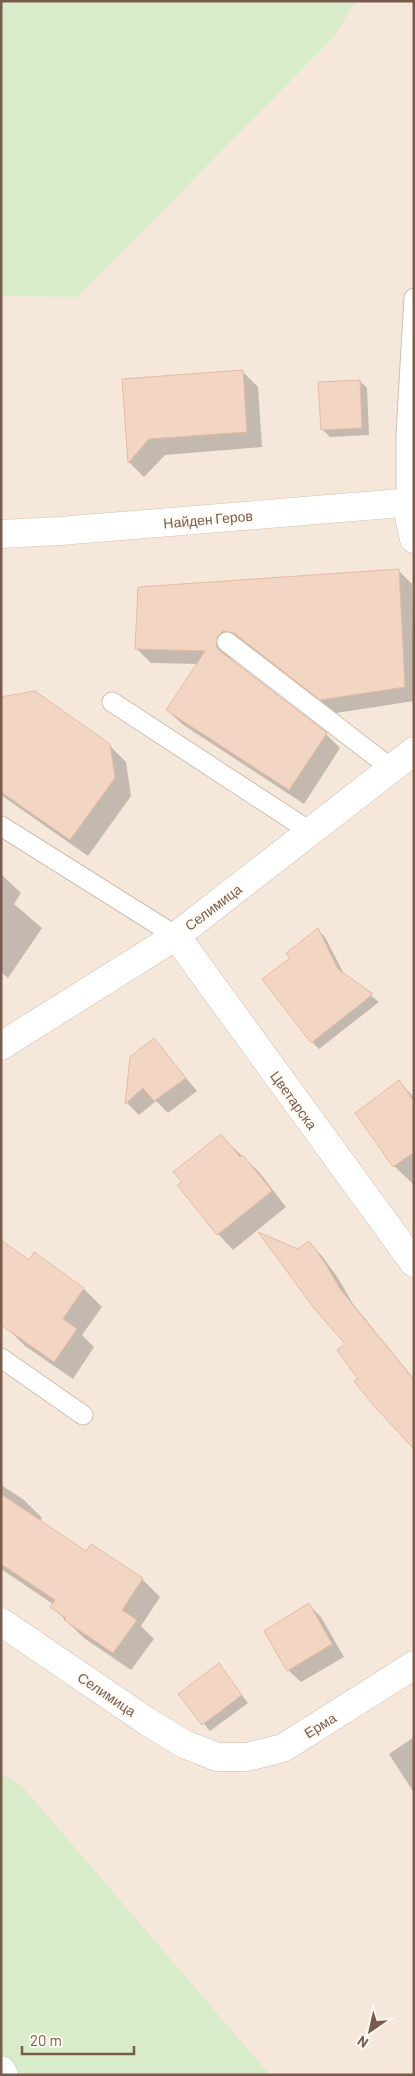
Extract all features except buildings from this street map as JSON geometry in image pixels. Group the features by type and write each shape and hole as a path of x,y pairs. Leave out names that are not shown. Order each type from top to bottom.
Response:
{"street":[{"name":"Найден Геров","path":"1,534 410,502"},
{"path":"410,502 414,539"},
{"name":"Селимица","path":"1,1046 176,936 414,751"},
{"name":"Цветарска","path":"176,936 414,1263"},
{"name":"Селимица","path":"1,1622 148,1722 184,1744 217,1757"},
{"name":"Ерма","path":"217,1757 247,1757 283,1748 414,1665"},
{"path":"1,2070 4,2075"}],"lane":[{"path":"410,502 406,434 414,298"},
{"path":"228,642 392,770"},
{"path":"112,702 311,832"},
{"path":"1,826 176,936"},
{"path":"1,1358 83,1414"}],"shaded area":[{"path":"356,1 414,1 414,2075 259,2075 1,1785 1,296 78,297 335,36"}],"green space":[{"path":"1,1 356,1 335,36 78,297 1,296"},
{"path":"1,1774 22,1786 270,2075 1,2075"}]}
